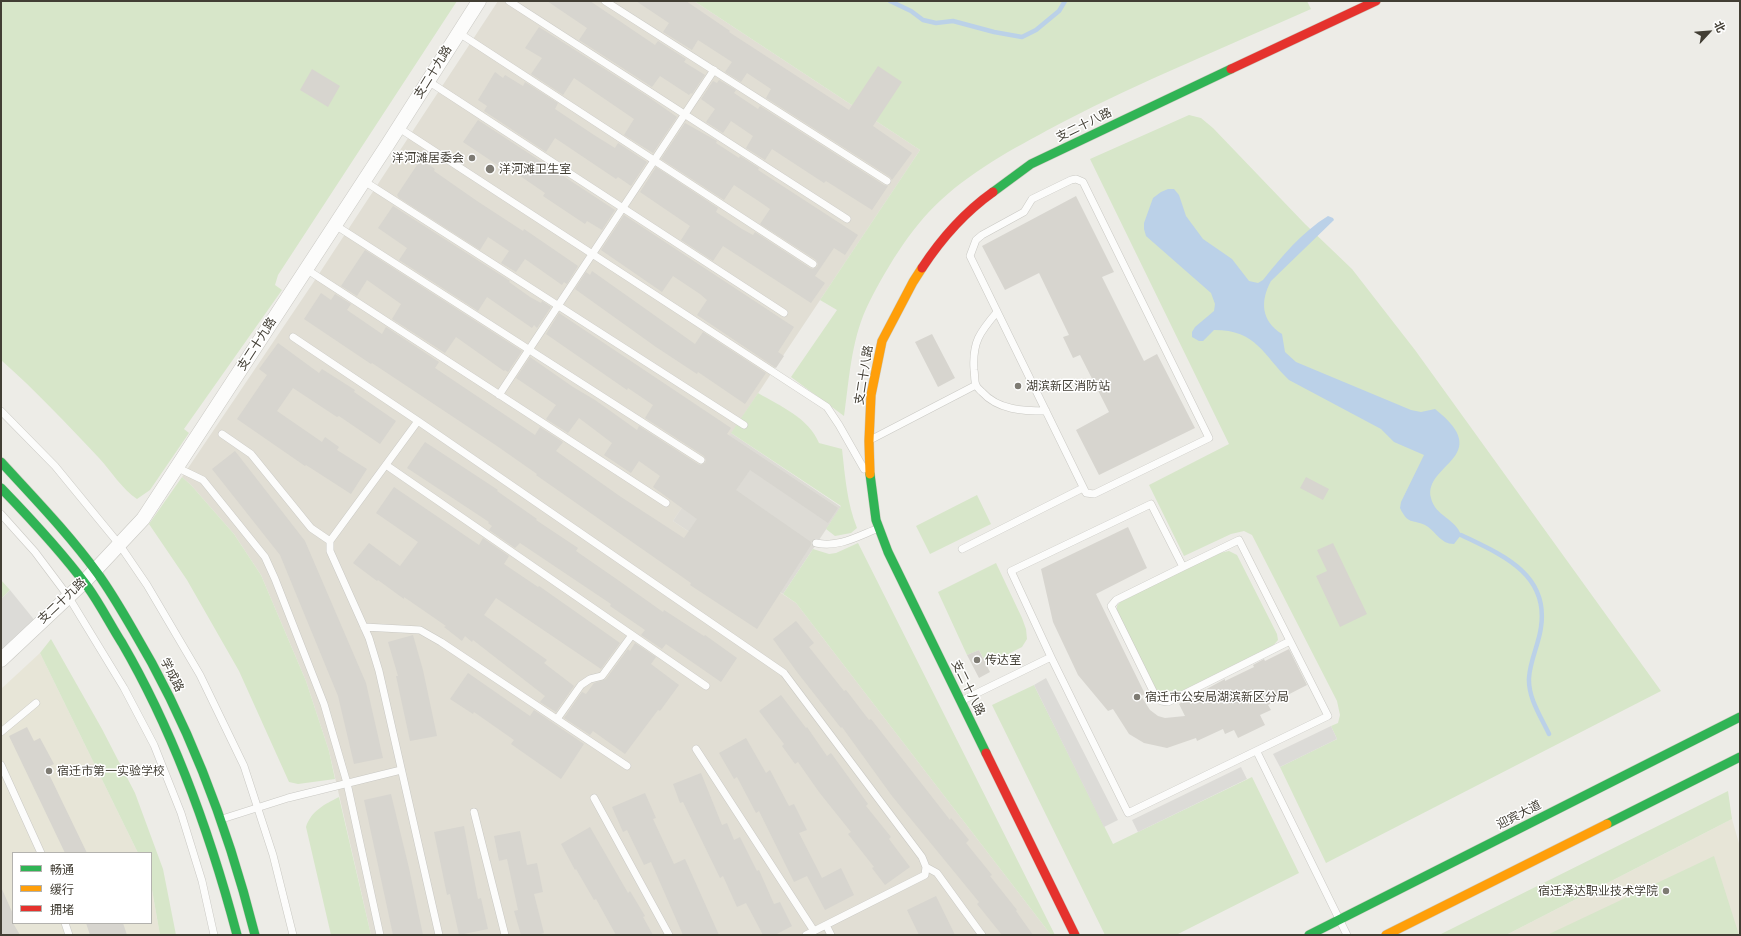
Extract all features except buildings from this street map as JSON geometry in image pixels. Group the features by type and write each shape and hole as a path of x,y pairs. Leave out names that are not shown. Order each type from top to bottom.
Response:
{"main road":[{"name":"支二十八路","path":"1075,935 888,552 876,520 871,481 869,441 871,395 882,341 913,282 932,253 953,228 986,197 1031,164 1376,1"},
{"name":"学成路","path":"1,462 95,570 150,658 184,724 216,801 243,883 255,935"},
{"path":"1,488 26,514 84,582 127,651 164,722 205,824 221,874 236,935"},
{"name":"迎宾大道","path":"1309,935 1740,717"},
{"path":"1386,935 1740,757"}],"street":[{"name":"支二十九路","path":"1,660 84,582 143,519 364,181 479,1"}],"lane":[{"path":"509,1 846,219"},
{"path":"605,1 887,181"},
{"path":"458,33 655,159 813,264"},
{"path":"499,395 714,70"},
{"path":"428,81 784,313"},
{"path":"398,128 827,407 871,481"},
{"path":"1076,179 1083,182 1209,438 1103,491 1094,494 1086,494 998,312 970,256 976,240 982,235 1024,212 1032,199 1071,180 1076,179"},
{"path":"364,181 744,425"},
{"path":"335,225 701,460"},
{"path":"306,270 666,503"},
{"path":"998,312 982,331 975,344 973,356 976,385 986,397 1010,408 1026,411 1046,411"},
{"path":"293,337 418,421 784,673 922,857 926,867 925,875 806,935"},
{"path":"869,441 976,385"},
{"path":"1,412 55,466 119,544 147,585 200,675 244,766 273,855 293,935"},
{"path":"418,421 330,541 330,551 364,627 378,671 439,935"},
{"path":"222,434 251,454 311,528 330,541"},
{"path":"386,465 706,686"},
{"path":"176,467 203,480 265,557 324,704 347,783 380,935"},
{"path":"962,549 1084,488"},
{"path":"1182,566 1151,504 1011,571 1051,657 1128,813 1257,752 1328,716 1239,540 1182,566 1116,600 1111,606 1155,695 1160,701 1168,702 1290,641"},
{"path":"1,514 35,552 68,596 124,688 154,745 181,813 202,881 214,935"},
{"path":"816,543 843,543 879,528"},
{"path":"364,627 420,630 441,642 627,766"},
{"path":"557,720 581,685 590,679 602,676 632,635"},
{"path":"961,702 1051,657"},
{"path":"1,732 36,703"},
{"path":"696,748 814,931"},
{"path":"1257,752 1347,935"},
{"path":"1,765 41,852"},
{"path":"205,824 288,798 401,770"},
{"path":"594,798 669,935"},
{"path":"474,812 504,935"},
{"path":"926,867 937,874 982,935"},
{"path":"65,924 69,935"},
{"path":"826,925 831,935"}],"shaded area":[{"path":"498,1 694,1 920,150 673,521 796,603 1051,935 371,935 329,751 306,681 261,575 234,534 191,485 182,477 311,286"},
{"path":"731,433 841,507 783,594 673,521"},
{"path":"10,590 36,622 1,654 1,599"},
{"name":"宿迁市第一实验学校","path":"40,653 138,852 12,852 12,924 152,924 152,890 160,935 1,935 1,689"},
{"path":"1046,678 1118,820 1104,827 1034,685"},
{"path":"1331,726 1337,739 1280,767 1273,754"},
{"path":"1241,767 1247,779 1138,832 1132,820"},
{"name":"宿迁泽达职业技术学院","path":"1732,819 1740,847 1740,935 1506,935"}],"green space":[{"path":"1,1 457,1 278,275 275,285 282,290 184,429 189,433 150,490 137,499 122,485 99,458 51,408 1,360"},
{"path":"694,1 1307,1 1311,9 1155,78 1063,122 984,167 941,200 908,237 889,266 866,309 854,348 844,416 791,377 837,310 820,300 920,150"},
{"path":"1189,115 1201,118 1213,128 1305,224 1352,269 1415,350 1661,691 1326,863 1280,767 1337,739 1331,726 1338,723 1340,715 1337,701 1252,535 1244,531 1231,534 1184,556 1149,485 1229,444 1090,159"},
{"path":"758,393 801,420 808,426 819,443 842,449 845,479 857,528 851,533 835,536 826,529 841,506 731,433"},
{"path":"182,477 191,485 234,534 261,575 306,681 329,751 335,779 298,784 289,782 239,671 187,580 149,524"},
{"path":"977,495 991,524 930,554 916,526"},
{"path":"858,543 1055,935 1051,935 796,603 783,594 813,549 829,554 836,553"},
{"path":"1229,551 1237,555 1277,634 1278,640 1272,647 1173,696 1162,695 1154,687 1117,611 1117,606 1120,602 1215,554"},
{"path":"996,563 1022,618 1026,629 1027,639 1022,647 987,665 979,650 967,655 938,592"},
{"path":"1,580 10,590 1,599"},
{"path":"51,639 102,729 135,793 163,869 176,935 160,935 152,890 152,852 138,852 40,653"},
{"path":"1034,685 1113,844 1252,777 1299,873 1176,935 1105,935 992,705"},
{"path":"1728,791 1732,819 1506,935 1439,935"},
{"path":"339,797 371,935 331,935 306,827 308,821 315,812"},
{"path":"1714,856 1739,935 1547,935"}],"water":[{"path":"1168,189 1174,189 1179,195 1186,216 1203,239 1232,259 1249,281 1258,283 1263,280 1285,253 1310,229 1328,216 1333,218 1334,220 1271,281 1267,288 1264,303 1266,317 1275,329 1282,334 1285,352 1296,362 1411,410 1421,412 1435,409 1452,425 1459,438 1458,449 1453,459 1437,476 1431,486 1431,498 1437,509 1455,525 1461,535 1454,544 1445,542 1425,525 1411,521 1405,517 1400,508 1401,502 1424,455 1394,442 1381,429 1289,380 1265,353 1250,339 1229,331 1214,330 1203,341 1199,341 1192,337 1192,332 1195,327 1214,311 1215,304 1211,293 1146,236 1144,229 1144,223 1153,198"}],"waterway":[{"path":"890,1 911,11 923,20 936,23 953,21 994,32 1022,37 1036,30 1059,11 1065,1"},
{"path":"1461,535 1506,558 1519,568 1529,579 1537,593 1541,608 1541,627 1531,665 1529,685 1533,700 1549,734"}],"traffic: fast":[{"path":"993,192 1031,164 1231,69"},
{"path":"1,462 63,530 87,559 121,609 154,666 190,740 220,817 233,856 255,935"},
{"path":"870,474 876,520 888,552 986,753"},
{"path":"1,488 46,536 87,586 141,677 175,748 203,822 237,935"},
{"path":"1309,935 1740,717"},
{"path":"1607,824 1740,757"}],"traffic: slow":[{"path":"870,474 869,441 871,395 882,341 922,268"},
{"path":"1386,935 1607,824"}],"traffic: jam":[{"path":"1231,69 1376,1"},
{"path":"922,268 937,247 963,217 993,192"},
{"path":"986,753 1075,935"}],"place":[{"name":"洋河滩居委会","path":"472,158"},
{"name":"洋河滩卫生室","path":"490,169"},
{"name":"湖滨新区消防站","path":"1018,386"},
{"name":"传达室","path":"977,660"},
{"name":"宿迁市公安局湖滨新区分局","path":"1137,697"},
{"name":"宿迁市第一实验学校","path":"49,771"},
{"name":"宿迁泽达职业技术学院","path":"1666,891"}]}
